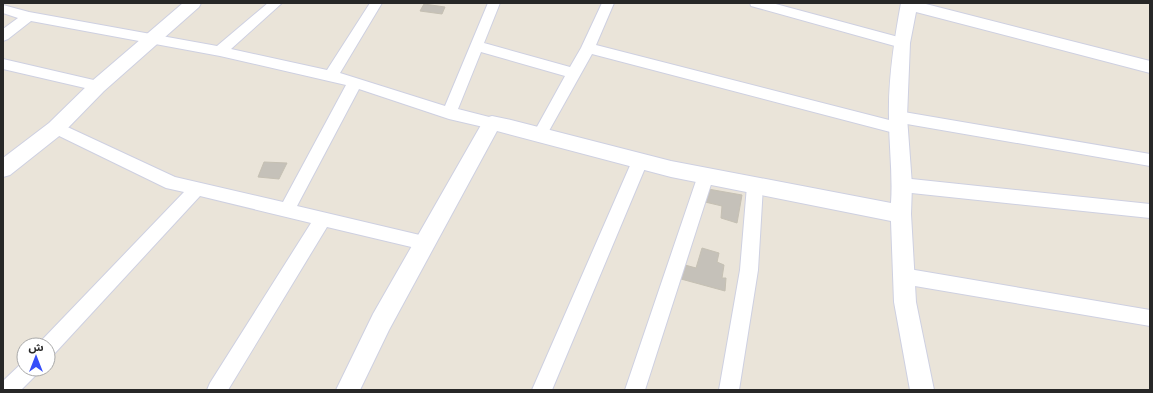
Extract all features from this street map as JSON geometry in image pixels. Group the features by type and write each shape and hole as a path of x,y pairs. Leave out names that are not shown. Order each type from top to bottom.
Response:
{"street":[{"path":"6,164 56,128 98,86 193,3"},
{"path":"220,51 276,3"},
{"path":"331,76 376,3"},
{"path":"449,113 494,3"},
{"path":"540,134 557,107 573,73 588,48 608,3"},
{"path":"756,3 902,43"},
{"path":"922,390 905,302 903,276 901,214 902,185 898,122 902,43 909,4 1150,67"},
{"path":"3,9 29,16 220,51 331,76 355,82 449,113 540,134 640,161 755,186 901,214"},
{"path":"3,36 29,16"},
{"path":"476,46 573,73"},
{"path":"588,48 898,122 1150,160"},
{"path":"3,64 98,86"},
{"path":"287,210 355,82"},
{"path":"348,390 381,322 492,124"},
{"path":"56,128 172,183 424,243"},
{"path":"542,390 640,161"},
{"path":"635,390 706,175"},
{"path":"902,185 1150,211"},
{"path":"729,390 749,270 755,186"},
{"path":"56,339 197,189"},
{"path":"217,390 323,219"},
{"path":"903,276 1150,318"},
{"path":"8,390 20,377"}],"building":[{"path":"424,4 445,7 442,14 420,11"},
{"path":"264,162 287,163 279,179 258,177"},
{"path":"708,189 742,195 737,223 721,218 722,206 705,202"},
{"path":"702,248 719,253 717,262 724,265 722,278 726,278 725,291 681,279 685,265 696,268"}]}
